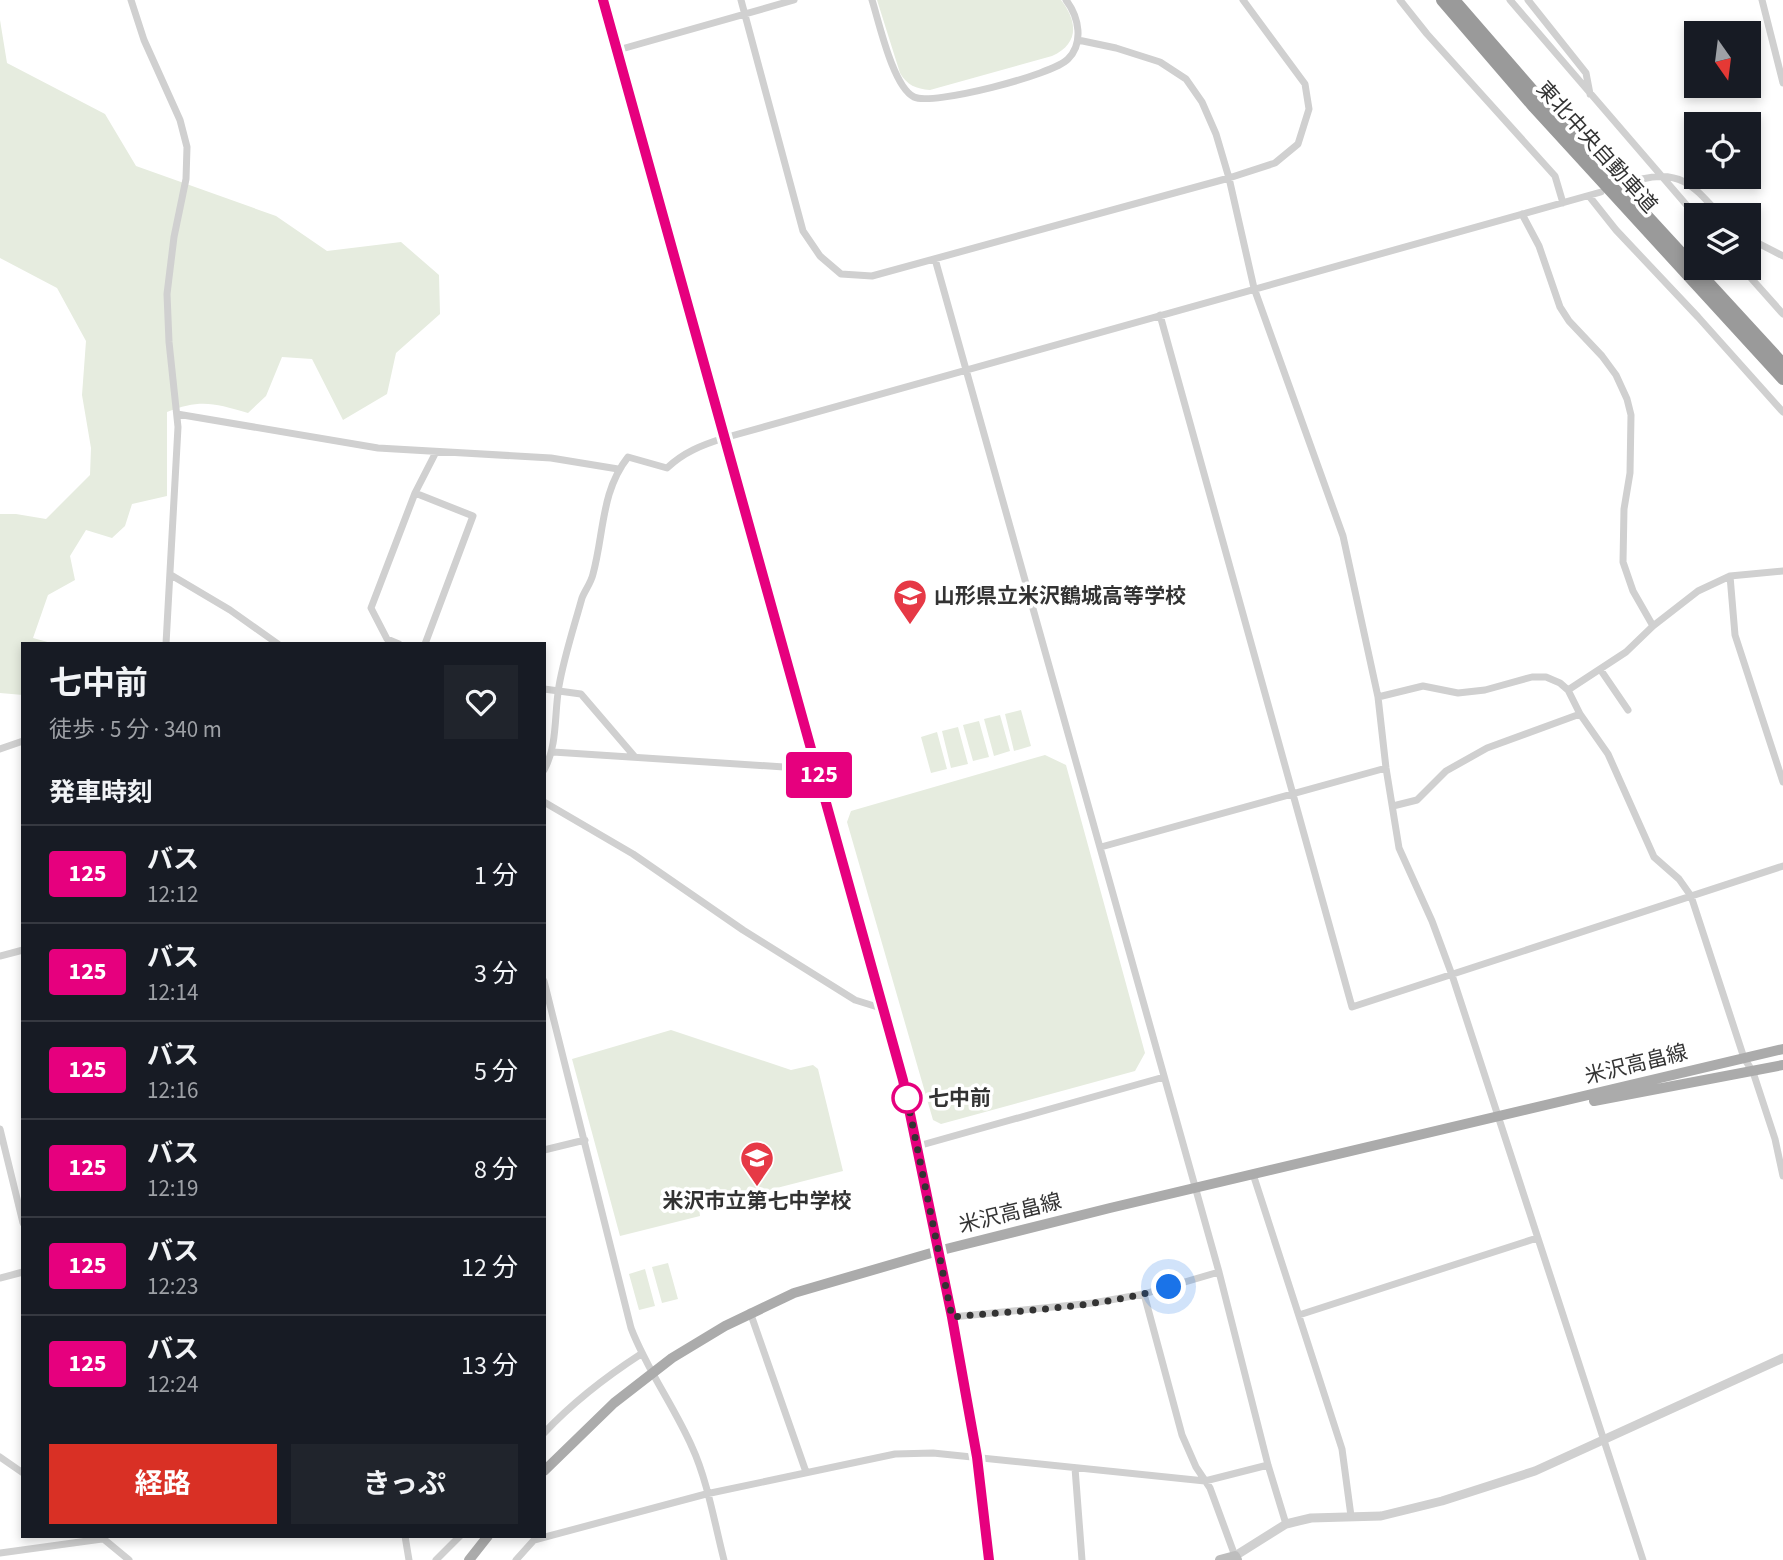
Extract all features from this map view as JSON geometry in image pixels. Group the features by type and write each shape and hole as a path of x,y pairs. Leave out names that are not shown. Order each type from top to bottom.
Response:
{"highway":[{"name":"東北中央自動車道","path":"1442,0 1534,107 1783,379"},
{"name":"東北中央自動車道","path":"1454,0 1546,106 1783,364"}],"main road":[{"path":"603,0 884,1009 918,1146 977,1457 989,1560"},
{"name":"米沢高畠線","path":"546,1469 605,1410 652,1372 750,1312 818,1285 938,1251 1195,1188 1783,1049"},
{"name":"米沢高畠線","path":"1498,1117 1783,1065"},
{"path":"468,1560 486,1538"},
{"path":"1220,1560 1236,1558"}],"street":[{"path":"131,0 144,40 180,120 187,147 186,179 174,237 167,294 177,414 177,462 166,642"},
{"path":"741,0 803,231 820,256 841,274 873,276 1275,163 1298,144 1309,109 1305,84 1243,0"},
{"path":"618,50 794,0"},
{"path":"872,0 901,85 914,97 932,100 990,88 1047,71 1068,60 1078,40 1077,23 1066,0"},
{"path":"1400,0 1427,34 1555,176 1563,203"},
{"path":"1510,0 1684,203"},
{"path":"1528,0 1586,73 1590,95"},
{"path":"1762,0 1783,83"},
{"path":"1078,40 1116,48 1160,62 1185,79 1202,102 1216,134 1254,288 1343,536 1378,697 1399,848 1432,921 1452,975 1643,1560"},
{"path":"1642,179 1659,175 1685,181 1708,203"},
{"path":"546,766 553,752 554,709 564,658 576,626 583,595 592,578 612,481 628,457 667,468 679,457 697,447 724,438 1601,192"},
{"path":"1589,196 1616,230 1783,412"},
{"path":"1522,214 1539,246 1560,307 1616,375 1630,408 1630,473 1624,509 1623,562 1633,591 1653,626"},
{"path":"1761,245 1783,256"},
{"path":"935,259 1219,1272 1268,1465 1286,1524"},
{"path":"1753,280 1783,314"},
{"path":"1160,315 1352,1007 1783,866"},
{"path":"177,414 379,448 551,458 618,469"},
{"path":"394,642 387,639 371,608 415,493 436,452"},
{"path":"415,493 473,516 426,642"},
{"path":"1568,690 1626,652 1653,626 1698,591 1730,576 1783,571"},
{"path":"171,575 230,610 275,642"},
{"path":"1730,576 1735,635 1783,782"},
{"path":"1600,669 1628,710"},
{"path":"1378,697 1423,686 1458,693 1485,690 1532,677 1546,677 1568,690 1580,714 1608,754 1654,857 1679,879 1691,896 1744,1058 1753,1072 1775,1139 1783,1176"},
{"path":"546,689 581,694 635,757"},
{"path":"1393,806 1417,800 1446,771 1486,748 1580,714"},
{"path":"0,748 21,742"},
{"path":"553,752 784,766 814,759"},
{"path":"1101,847 1386,768"},
{"path":"546,803 633,853 743,930 809,972 855,1000 884,1009"},
{"path":"0,956 21,951"},
{"path":"548,1004 631,1328 641,1354 679,1418 696,1455 724,1560"},
{"path":"918,1146 1164,1077"},
{"path":"0,1129 21,1215"},
{"path":"546,1150 585,1140"},
{"path":"1253,1174 1342,1449 1351,1516"},
{"path":"1299,1315 1537,1238"},
{"path":"952,1317 1093,1303 1144,1294 1219,1272"},
{"path":"0,1278 21,1273"},
{"path":"1144,1294 1182,1434 1210,1489 1236,1558 1286,1524 1311,1518 1381,1516 1442,1502 1535,1471 1783,1358"},
{"path":"750,1312 806,1472"},
{"path":"546,1431 573,1403 641,1354"},
{"path":"546,1537 706,1494 914,1452 1205,1481 1268,1465"},
{"path":"0,1457 21,1472"},
{"path":"1074,1468 1082,1560"},
{"path":"0,1553 96,1538"},
{"path":"103,1538 129,1560"},
{"path":"405,1538 409,1560"},
{"path":"436,1560 458,1538"},
{"path":"516,1560 534,1540 541,1538"}],"shaded area":[{"path":"877,0 1061,0 1071,16 1073,32 1067,45 1052,56 930,90 916,87 900,73"},
{"path":"0,20 7,63 105,114 136,166 276,216 327,251 401,242 439,275 440,314 396,353 387,394 343,420 312,359 282,357 266,396 248,413 207,404 189,405 167,412 167,496 132,504 125,526 112,538 86,530 70,556 75,580 48,595 33,638 48,642 21,642 21,695 0,693 0,514 46,519 90,475 91,448 82,395 86,341 57,288 0,258"},
{"path":"1021,710 1031,746 1014,751 1005,714"},
{"path":"1000,715 1010,751 994,756 984,719"},
{"path":"979,721 989,757 973,761 963,725"},
{"path":"958,727 968,764 951,768 942,731"},
{"path":"937,732 947,769 931,773 921,737"},
{"path":"1045,755 1066,765 1145,1053 1135,1071 941,1124 933,1120 847,822 851,811"},
{"path":"671,1030 791,1070 813,1065 818,1069 843,1171 699,1208 700,1216 620,1236 572,1059"},
{"path":"668,1263 678,1299 662,1303 652,1267"},
{"path":"645,1269 655,1306 639,1310 629,1274"}],"tunnel":[{"path":"1619,186 1642,179"}],"bus line":[{"name":"125","path":"603,0 903,1080 952,1317 977,1457 989,1560"}],"place":[{"name":"山形県立米沢鶴城高等学校","path":"910,626"},
{"name":"七中前","path":"907,1098"},
{"name":"米沢市立第七中学校","path":"757,1188"}],"route":[{"path":"907,1098 906,1093 952,1317 1093,1303 1169,1287"}]}
